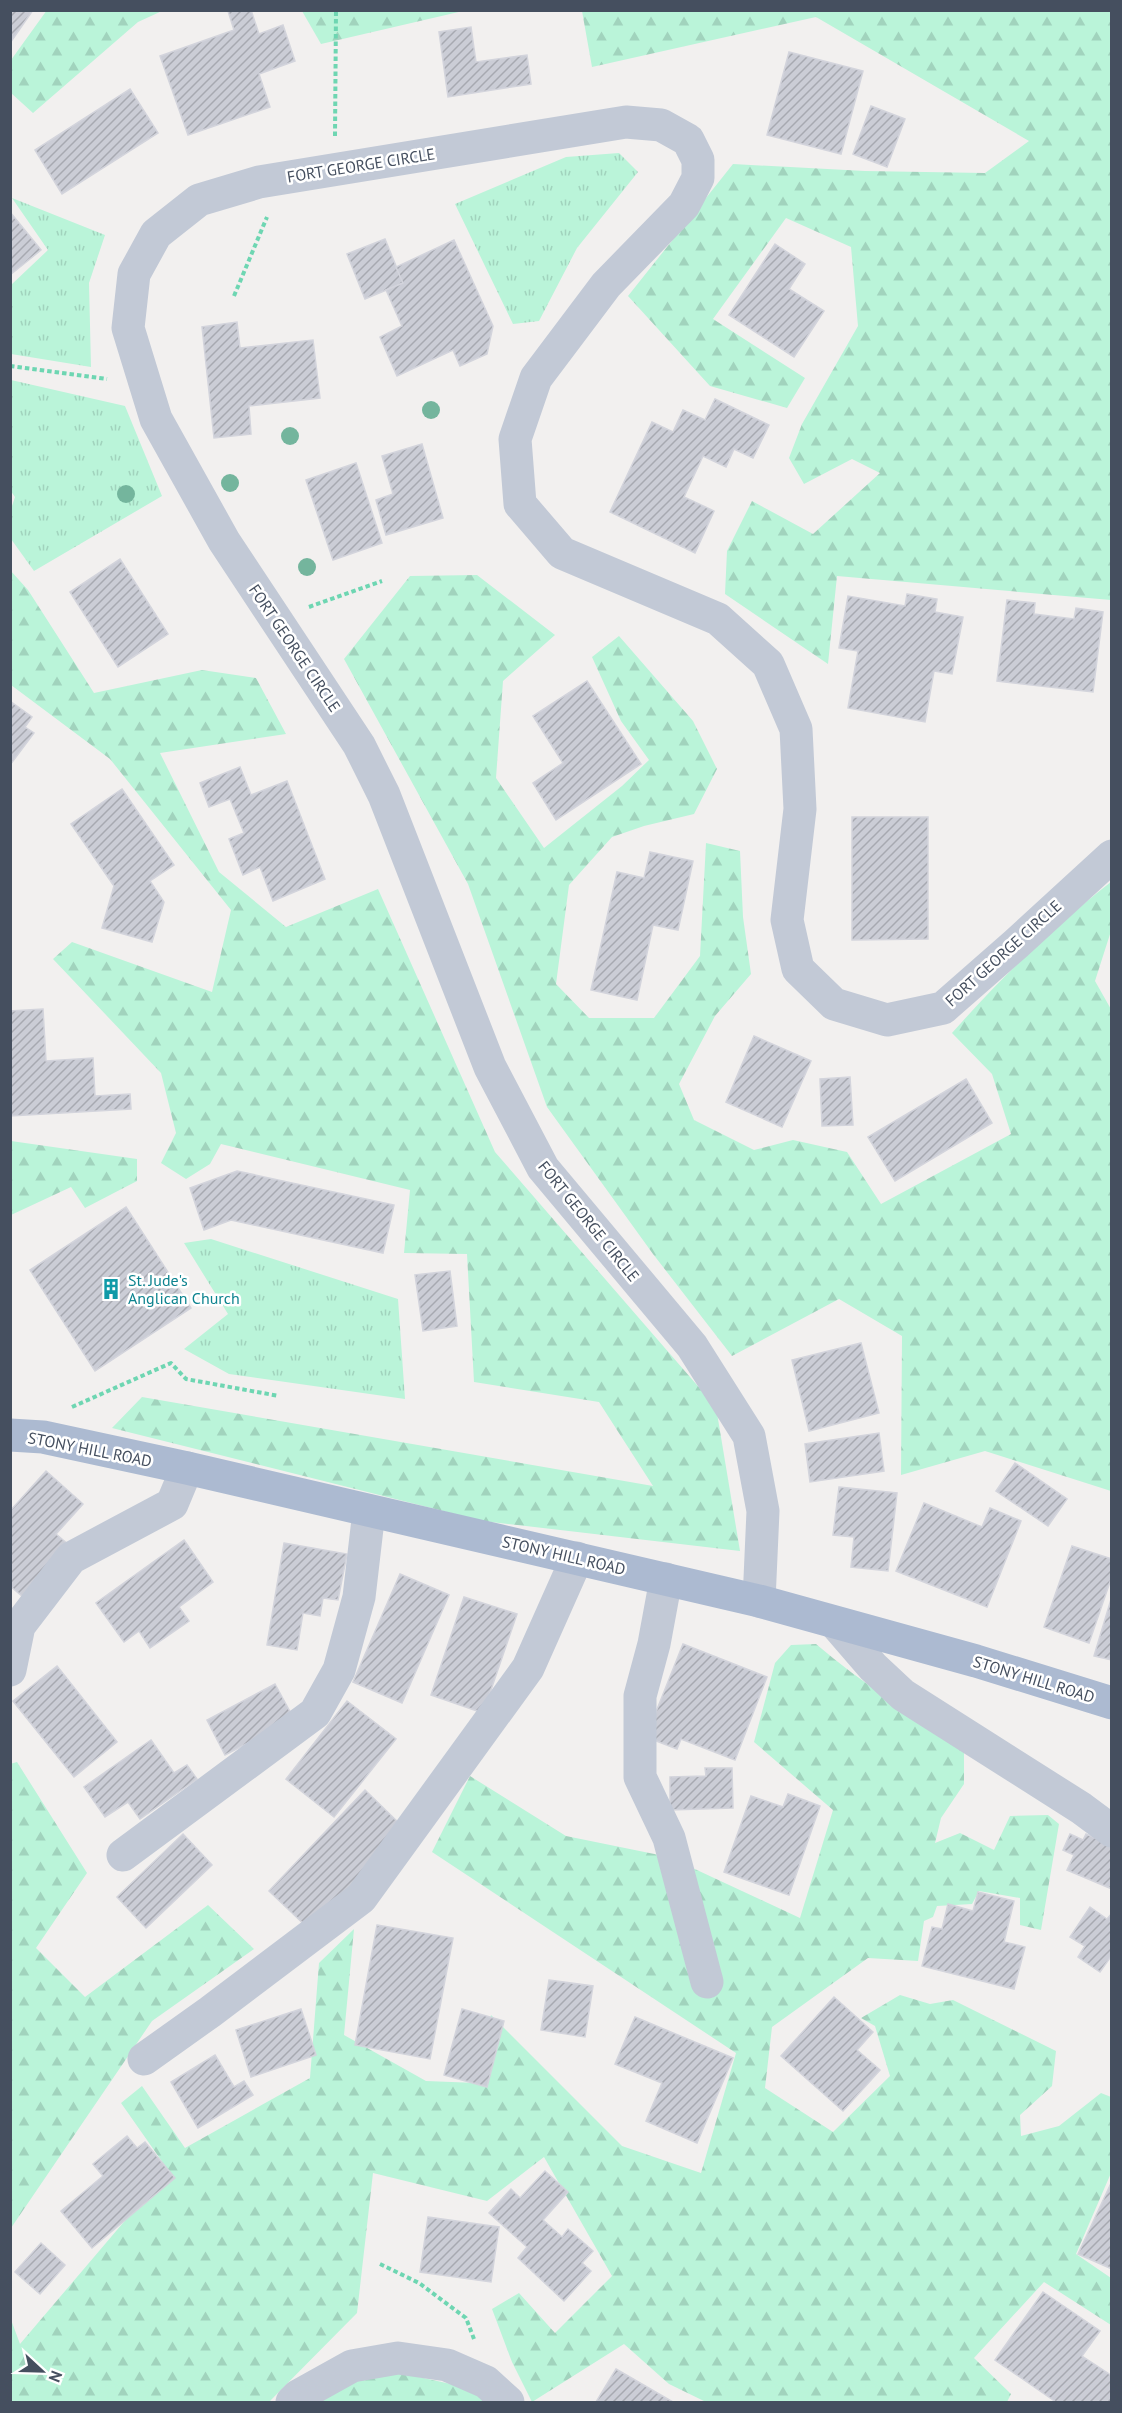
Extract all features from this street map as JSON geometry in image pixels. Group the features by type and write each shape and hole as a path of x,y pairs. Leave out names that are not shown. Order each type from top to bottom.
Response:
{"main road":[{"name":"STONY HILL ROAD","path":"10,1435 43,1437 187,1468 759,1601 976,1661 1112,1703"}],"street":[{"name":"FORT GEORGE CIRCLE","path":"759,1601 763,1510 749,1436 692,1346 543,1168 490,1067 384,795 358,744 218,531 156,418 128,328 134,274 156,234 200,200 259,182 626,122 661,125 688,140 698,160 698,178 684,205 606,285 536,378 515,439 520,504 562,553 718,619 768,664 796,729 800,809 787,920 798,969 834,1004 886,1020 943,1008 1016,945 1112,856"},
{"path":"10,1670 20,1626 71,1558 172,1504 187,1468"},
{"path":"123,1855 315,1713 339,1670 360,1598 369,1511"},
{"path":"144,2058 210,2012 361,1898 528,1668 577,1558"},
{"path":"666,1579 654,1644 640,1696 640,1777 669,1838 707,1982"},
{"path":"835,1623 873,1667 903,1695 1081,1808 1112,1831"},
{"path":"292,2403 298,2396 352,2366 398,2358 447,2365 486,2382 508,2403"}],"path":[{"path":"334,170 336,10"},
{"path":"234,296 284,178"},
{"path":"10,366 146,385"},
{"path":"276,619 382,582"},
{"path":"64,1410 171,1363 186,1378 279,1396"},
{"path":"380,2264 419,2283 466,2318 475,2339"}],"green space":[{"path":"47,10 162,11 138,22 33,113 11,93 11,60"},
{"path":"302,11 463,11 321,44"},
{"path":"582,11 1111,11 1111,600 837,576 828,664 725,594 727,551 752,501 813,534 880,473 852,459 804,484 789,458 802,424 858,326 851,247 786,218 713,319 805,378 787,408 710,386 628,296 733,164 865,171 985,173 1029,141 816,17 592,67"},
{"path":"619,153 638,172 577,248 539,321 513,324 455,204 566,157"},
{"path":"12,198 105,235 89,283 91,367 11,354 11,285 48,250"},
{"path":"11,380 125,406 162,496 34,571 11,539 11,509 15,497 10,490"},
{"path":"10,570 28,590 94,693 202,670 256,678 286,734 160,753 219,872 286,927 378,889 495,1152 716,1407 740,1551 483,1521 112,1428 142,1397 653,1486 599,1402 474,1382 467,1254 404,1253 410,1190 221,1144 210,1164 186,1179 161,1163 176,1133 161,1073 53,959 72,942 212,992 231,910 110,759 11,685"},
{"path":"477,575 555,635 503,681 496,778 544,848 622,786 649,760 621,721 592,657 619,636 693,721 717,769 694,814 644,826 612,837 569,885 556,984 589,1018 654,1018 700,956 706,843 740,851 743,917 751,974 715,1016 679,1084 694,1120 754,1150 793,1140 847,1152 881,1204 1011,1134 992,1074 952,1033 1028,954 1111,882 1111,931 1095,981 1112,1011 1111,1491 985,1451 901,1475 902,1336 839,1299 732,1356 653,1254 547,1107 468,884 344,659 410,576"},
{"path":"11,1141 137,1159 137,1181 85,1208 71,1187 11,1215"},
{"path":"211,1239 398,1299 405,1399 229,1374 184,1349 228,1314 184,1243"},
{"path":"816,1644 870,1686 964,1747 964,1784 941,1818 935,1843 960,1833 994,1850 1010,1816 1048,1815 1059,1824 1041,1930 1020,1925 1020,1898 979,1891 972,1904 937,1906 933,1917 924,1921 918,1961 868,1958 772,2027 765,2088 833,2132 890,2076 875,2026 861,2018 900,1995 930,2004 953,2000 1056,2051 1052,2086 1020,2115 1021,2136 1059,2126 1101,2093 1111,2097 1111,2173 1076,2254 1111,2278 1111,2325 1044,2282 974,2358 1011,2394 1007,2402 706,2402 669,2384 624,2344 532,2402 512,2362 492,2309 519,2293 555,2333 612,2276 544,2157 487,2201 373,2173 357,2313 269,2402 11,2402 10,2317 20,2344 168,2170 121,2103 142,2086 185,2148 310,2078 319,1963 354,1929 344,2035 426,2081 477,2083 491,2015 622,2146 701,2173 736,2053 432,1852 470,1776 566,1836 669,1857 800,1918 833,1810 754,1742 775,1663 791,1645"},
{"path":"17,1762 87,1873 36,1948 85,1997 208,1905 254,1949 152,2021 11,2228 10,1764"},
{"path":"401,2373 478,2390 494,2402 310,2402 356,2376"}],"building":[{"path":"10,10 33,10 10,43"},
{"path":"251,10 259,34 283,25 295,61 259,74 270,107 188,135 160,56 234,30 228,11"},
{"path":"471,27 476,62 527,55 531,84 448,97 439,32"},
{"path":"789,52 863,71 841,154 767,135"},
{"path":"130,89 158,133 62,194 35,150"},
{"path":"871,106 905,119 887,167 853,154"},
{"path":"10,212 41,250 10,275"},
{"path":"385,239 403,283 365,299 347,254"},
{"path":"454,240 493,326 487,354 460,366 453,350 397,376 380,337 402,326 386,290 403,283 396,267"},
{"path":"775,244 805,264 789,289 824,311 794,357 729,315"},
{"path":"237,322 240,348 313,340 320,398 249,406 251,434 214,438 202,327"},
{"path":"715,399 769,425 753,458 734,449 726,467 703,456 684,497 714,511 695,553 610,512 652,422 673,432 683,410 705,420"},
{"path":"422,444 443,518 386,535 376,500 393,494 382,456"},
{"path":"356,463 382,543 333,560 306,480"},
{"path":"120,559 168,634 118,667 70,592"},
{"path":"907,594 937,599 935,612 963,617 952,674 934,671 925,722 848,708 858,651 839,648 848,596 905,606"},
{"path":"1007,600 1035,603 1034,614 1074,619 1076,608 1103,612 1093,692 997,681"},
{"path":"587,681 641,764 556,820 533,783 563,763 533,716"},
{"path":"10,701 32,717 25,727 34,733 10,765"},
{"path":"240,767 251,795 287,781 325,879 273,901 260,867 243,875 229,839 244,833 230,799 209,807 200,783"},
{"path":"122,789 174,865 150,881 164,902 152,942 102,928 114,886 71,824"},
{"path":"852,817 928,817 928,939 852,940"},
{"path":"650,852 693,861 678,930 653,925 637,1000 591,990 617,872 644,878"},
{"path":"43,1009 46,1061 93,1058 95,1096 130,1094 131,1109 10,1116 10,1011"},
{"path":"754,1036 811,1061 782,1127 726,1102"},
{"path":"850,1077 853,1125 822,1126 820,1079"},
{"path":"966,1079 992,1123 895,1181 868,1137"},
{"path":"237,1171 394,1205 383,1253 231,1220 204,1230 190,1188"},
{"name":"St. Jude's Anglican Church","path":"126,1207 191,1308 95,1371 30,1270"},
{"path":"450,1271 457,1326 423,1331 415,1275"},
{"path":"861,1343 879,1413 809,1431 792,1360"},
{"path":"879,1433 884,1471 810,1482 805,1444"},
{"path":"1015,1463 1067,1499 1048,1526 996,1491"},
{"path":"46,1471 83,1504 56,1534 69,1545 23,1597 10,1586 10,1511"},
{"path":"839,1487 897,1493 888,1571 851,1567 854,1537 833,1535"},
{"path":"924,1503 982,1527 990,1508 1021,1521 987,1607 896,1571"},
{"path":"184,1540 213,1582 179,1607 189,1621 150,1648 139,1631 124,1642 96,1603"},
{"path":"284,1543 347,1554 338,1600 323,1598 320,1616 303,1613 297,1650 267,1645"},
{"path":"1072,1546 1112,1559 1112,1576 1089,1643 1044,1627"},
{"path":"400,1574 449,1595 402,1703 353,1682"},
{"path":"1112,1596 1112,1660 1094,1656"},
{"path":"464,1597 517,1614 483,1713 431,1695"},
{"path":"683,1644 767,1677 735,1760 681,1739 677,1749 646,1737"},
{"path":"57,1666 117,1742 74,1777 13,1701"},
{"path":"275,1684 294,1719 225,1755 207,1720"},
{"path":"347,1701 396,1739 334,1817 286,1779"},
{"path":"151,1740 174,1773 187,1765 197,1779 140,1819 128,1802 105,1817 84,1787"},
{"path":"705,1768 732,1768 733,1808 670,1810 670,1777 706,1776"},
{"path":"365,1790 406,1830 310,1930 269,1891"},
{"path":"788,1794 820,1806 789,1895 724,1872 751,1796 783,1807"},
{"path":"183,1834 212,1865 146,1928 117,1897"},
{"path":"1070,1834 1083,1840 1086,1834 1112,1845 1112,1889 1067,1870 1074,1855 1063,1850"},
{"path":"978,1892 1014,1901 1004,1942 1025,1947 1014,1989 922,1966 932,1927 942,1929 948,1904 973,1911"},
{"path":"1090,1907 1107,1919 1112,1913 1112,1955 1100,1972 1078,1957 1085,1946 1070,1937"},
{"path":"377,1925 453,1938 430,2059 355,2045"},
{"path":"549,1980 593,1986 585,2037 541,2030"},
{"path":"834,1997 873,2032 857,2050 880,2070 843,2111 781,2056"},
{"path":"301,2009 316,2055 251,2077 236,2030"},
{"path":"462,2009 504,2021 487,2087 444,2075"},
{"path":"635,2017 733,2058 697,2143 646,2121 662,2083 615,2064"},
{"path":"215,2055 234,2087 244,2081 253,2095 198,2128 171,2082"},
{"path":"127,2136 137,2148 145,2142 175,2178 92,2248 61,2211 103,2176 93,2164"},
{"path":"545,2171 568,2192 543,2220 562,2237 568,2229 593,2251 582,2263 591,2271 564,2301 518,2258 527,2247 489,2213 511,2189 520,2198"},
{"path":"1112,2181 1112,2269 1078,2254"},
{"path":"428,2217 499,2227 491,2282 420,2272"},
{"path":"41,2243 65,2265 40,2294 15,2272"},
{"path":"1043,2292 1100,2331 1082,2356 1112,2376 1112,2402 1056,2402 995,2360"},
{"path":"616,2369 673,2402 596,2402"}],"place":[{"name":"St. Jude's Anglican Church","path":"111,1289"}]}
